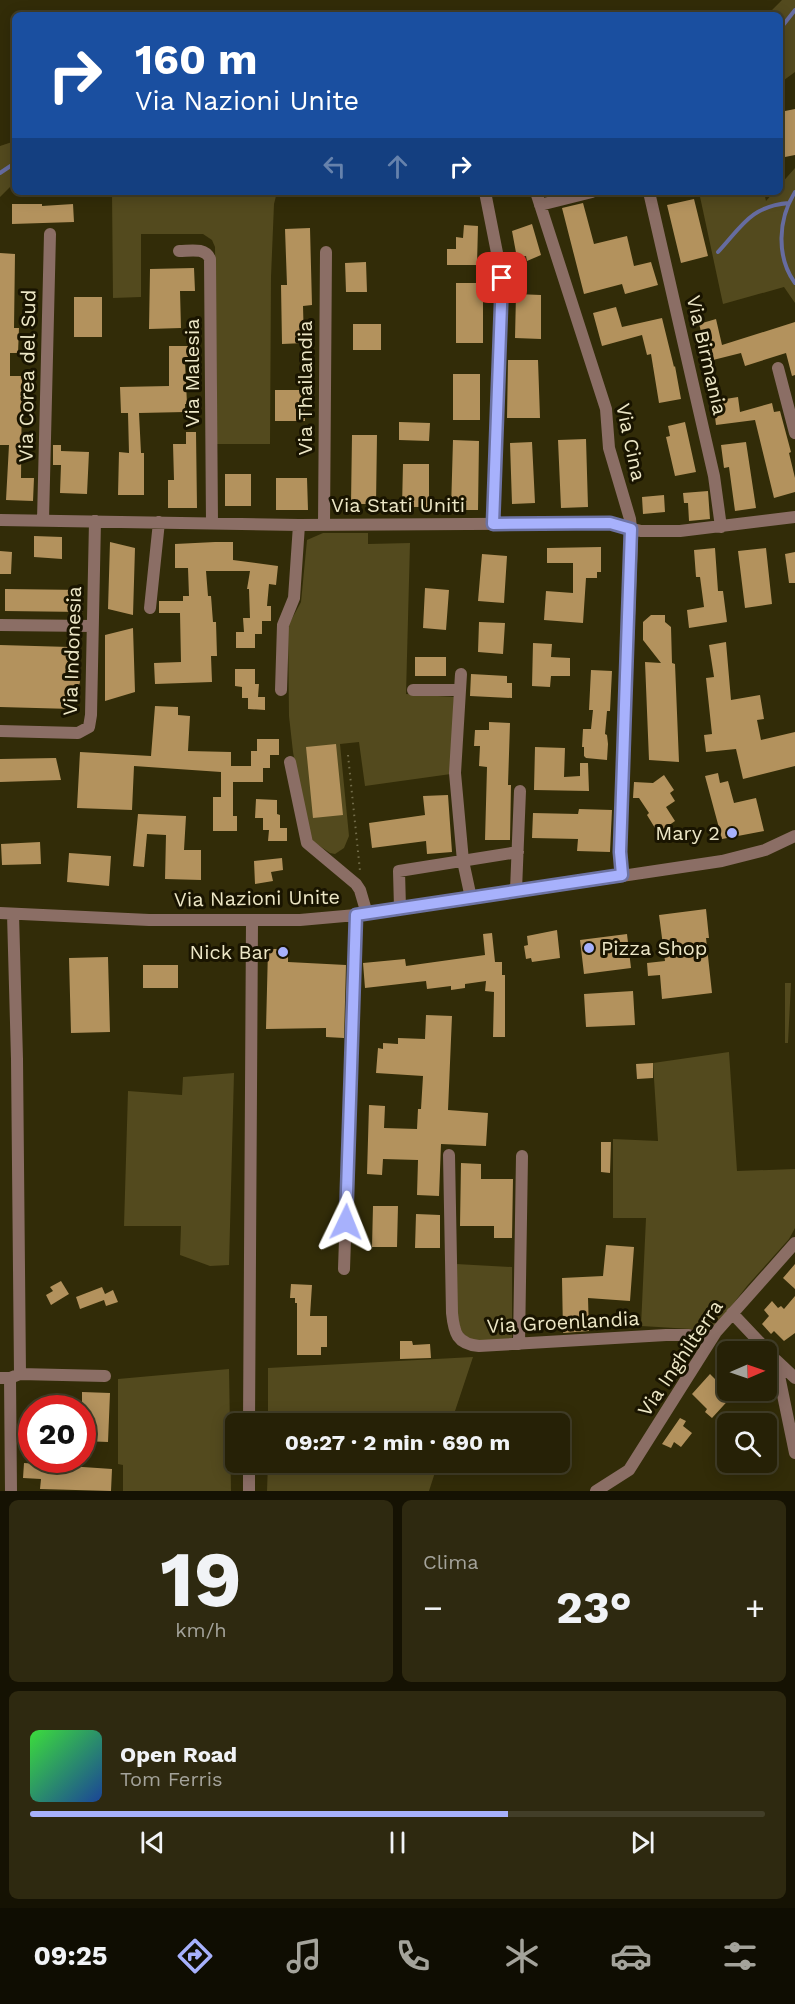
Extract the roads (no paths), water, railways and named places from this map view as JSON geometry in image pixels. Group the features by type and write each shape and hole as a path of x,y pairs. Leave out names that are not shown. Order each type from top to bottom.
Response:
{"street":[{"path":"486,195 502,278 493,524"},
{"name":"Via Cina","path":"537,195 606,409 609,448 631,529 620,852 622,875"},
{"path":"540,205 580,195"},
{"name":"Via Birmania","path":"650,195 709,454 721,527"},
{"name":"Via Corea del Sud","path":"43,520 50,234"},
{"name":"Via Malesia","path":"179,251 202,251 208,254 210,260 212,523"},
{"name":"Via Thailandia","path":"324,525 326,252"},
{"path":"777,368 795,433"},
{"name":"Via Stati Uniti","path":"0,520 299,525 610,523 631,529 680,531 795,517"},
{"name":"Via Indonesia","path":"0,731 78,733 89,727 95,521"},
{"path":"150,608 159,522"},
{"path":"281,690 283,625 294,597 299,525"},
{"path":"0,625 92,626"},
{"path":"461,674 455,773 463,861 471,898"},
{"path":"413,690 459,690"},
{"path":"290,762 307,843 356,884 360,890 362,915 344,1269"},
{"path":"516,890 520,791"},
{"name":"Via Nazioni Unite","path":"6,913 149,920 252,921 362,915 516,890 722,861 765,850 795,836"},
{"path":"400,908 399,871 518,852"},
{"path":"6,913 17,1059 10,1377 10,1491"},
{"path":"249,1413 252,921"},
{"name":"Via Groenlandia","path":"449,1155 452,1313 456,1333 460,1340 468,1345 666,1335 689,1335 711,1340"},
{"path":"519,1344 522,1156"},
{"name":"Via Inghilterra","path":"596,1491 629,1470 711,1340 732,1313 795,1243"},
{"path":"732,1313 758,1341"},
{"path":"777,1361 795,1378"},
{"path":"777,1366 795,1453"},
{"path":"10,1377 105,1376"},
{"path":"249,1473 249,1491"}],"waterway":[{"path":"783,25 795,10"},
{"path":"0,173 12,165"},
{"path":"795,192 785,214 782,238 785,262 795,283"},
{"path":"718,252 756,213 765,208 789,203"}],"place":[{"name":"Mary 2","path":"732,833"},
{"name":"Pizza Shop","path":"589,948"},
{"name":"Nick Bar","path":"283,952"}]}
